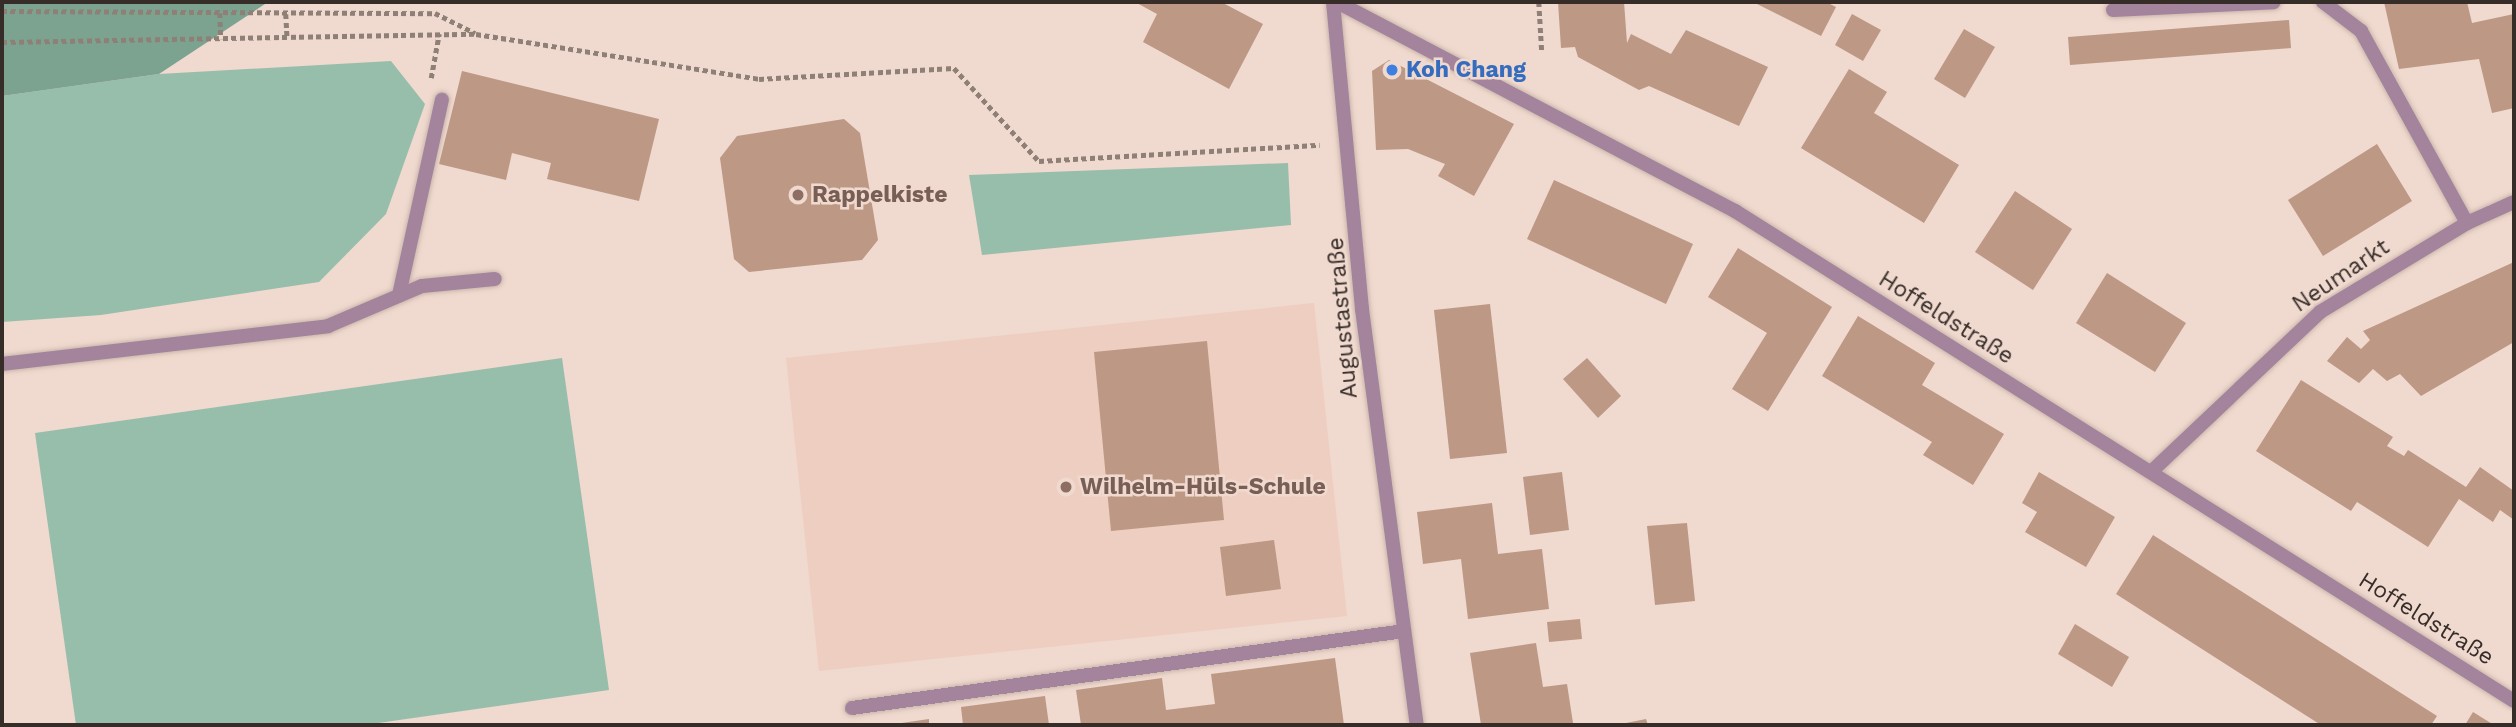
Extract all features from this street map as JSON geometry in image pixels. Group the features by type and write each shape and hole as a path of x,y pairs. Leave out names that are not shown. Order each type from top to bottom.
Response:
{"street":[{"name":"Hoffeldstraße","path":"1335,2 1735,211 2514,701"},
{"name":"Augustastraße","path":"1335,2 1362,309 1417,725"},
{"path":"2113,10 2274,2"},
{"path":"2323,2 2361,31 2467,223"},
{"path":"399,295 442,100"},
{"name":"Neumarkt","path":"2151,472 2320,312 2467,223 2514,202"},
{"path":"2,363 328,326 422,286 495,279"},
{"path":"852,708 1404,631"}],"path":[{"path":"1539,2 1542,52"},
{"path":"2,11 435,13 475,34"},
{"path":"220,13 221,39"},
{"path":"286,14 287,36"},
{"path":"439,34 430,80 442,100"},
{"path":"2,42 475,34 759,79 954,68 1039,161 1312,145"}],"shaded area":[{"name":"Wilhelm-Hüls-Schule","path":"1314,303 1347,616 819,671 786,358"}],"green space":[{"path":"2,2 268,2 159,74 2,96"},
{"path":"391,61 425,104 386,214 319,282 101,315 2,322 2,96 159,74"},
{"path":"1288,163 1291,225 982,255 969,175"},
{"path":"562,358 609,690 364,725 76,725 35,433"}],"building":[{"path":"1135,2 1221,2 1263,24 1229,89 1143,42 1157,14"},
{"path":"1558,2 1624,2 1627,43 1631,34 1671,54 1686,30 1768,67 1739,126 1649,86 1639,90 1578,57 1575,47 1561,48"},
{"path":"1753,2 1826,2 1836,7 1821,36"},
{"path":"2384,2 2467,2 2472,23 2514,14 2514,108 2492,113 2479,59 2399,69"},
{"path":"1852,14 1881,30 1863,61 1835,45"},
{"path":"2289,20 2291,48 2070,65 2068,37"},
{"path":"1964,29 1995,47 1965,98 1934,79"},
{"path":"1389,60 1514,124 1474,196 1438,176 1445,164 1408,149 1376,150 1372,71"},
{"path":"1849,69 1887,92 1874,113 1959,165 1924,223 1801,148"},
{"path":"462,71 659,119 639,201 547,179 551,163 512,153 506,180 439,164"},
{"path":"844,119 860,133 878,240 862,260 749,272 734,259 720,158 737,136"},
{"path":"2377,144 2412,201 2323,256 2288,200"},
{"path":"1554,180 1693,244 1666,304 1527,239"},
{"path":"2015,191 2072,229 2033,290 1975,252"},
{"path":"1738,248 1832,307 1768,411 1732,389 1767,333 1708,297"},
{"path":"2514,262 2514,342 2421,396 2400,374 2387,381 2373,369 2359,383 2327,361 2347,337 2361,349 2370,340 2363,331"},
{"path":"2107,273 2186,323 2155,372 2076,323"},
{"path":"1490,304 1507,453 1450,459 1434,310"},
{"path":"1858,316 1935,363 1922,385 2004,434 1973,485 1923,455 1932,442 1822,376"},
{"path":"1207,341 1224,520 1111,531 1094,352"},
{"path":"1587,358 1621,396 1598,418 1563,379"},
{"path":"2301,380 2393,437 2387,446 2404,456 2408,450 2466,487 2480,467 2514,491 2514,520 2500,510 2493,522 2459,499 2428,547 2357,502 2351,511 2256,451"},
{"path":"1562,472 1569,530 1530,535 1523,477"},
{"path":"2039,472 2115,517 2086,567 2025,532 2037,512 2022,503"},
{"path":"1492,503 1498,554 1542,549 1549,609 1468,619 1461,559 1423,564 1417,512"},
{"path":"1687,523 1695,601 1655,605 1647,526"},
{"path":"2153,535 2437,716 2431,725 2321,725 2116,594"},
{"path":"1274,540 1281,589 1226,596 1220,547"},
{"path":"1580,619 1582,639 1549,642 1547,622"},
{"path":"2075,624 2129,657 2112,687 2058,654"},
{"path":"1536,643 1543,687 1567,684 1573,723 1481,725 1470,653"},
{"path":"1335,658 1344,725 1081,725 1076,690 1162,678 1166,710 1215,704 1211,674"},
{"path":"1045,696 1049,725 963,725 961,707"},
{"path":"2473,712 2494,725 2465,725"},
{"path":"929,719 929,725 895,725 895,724"},
{"path":"1646,719 1648,725 1621,725 1621,724"}],"place":[{"name":"Koh Chang","path":"1392,70"},
{"name":"Rappelkiste","path":"798,195"},
{"name":"Wilhelm-Hüls-Schule","path":"1066,487"}]}
